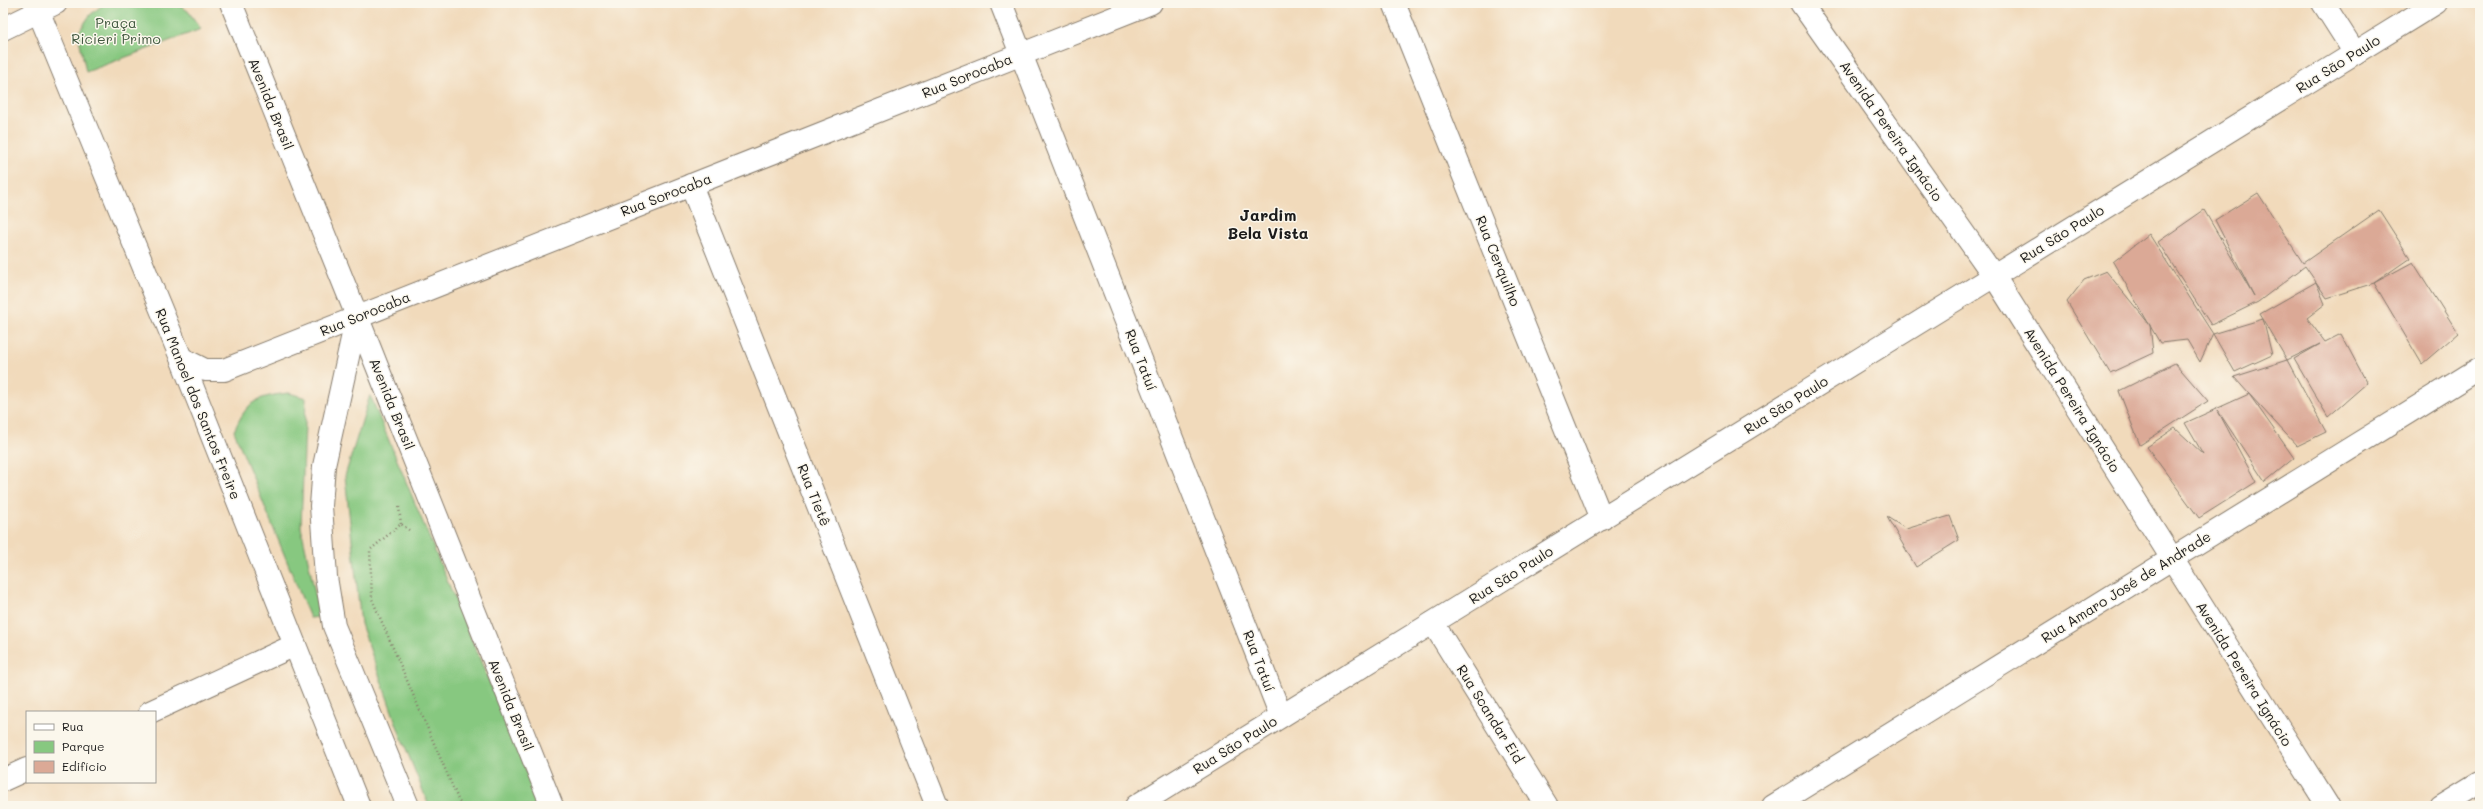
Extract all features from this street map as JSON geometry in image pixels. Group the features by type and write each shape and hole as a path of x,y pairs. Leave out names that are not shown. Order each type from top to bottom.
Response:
{"street":[{"name":"Avenida Brasil","path":"231,3 552,806"},
{"name":"Rua Tatuí","path":"1001,3 1281,716"},
{"name":"Rua Sorocaba","path":"181,358 209,371 224,370 357,316 1151,3"},
{"name":"Rua Cerquilho","path":"1394,3 1602,519"},
{"name":"Avenida Pereira Ignácio","path":"1801,3 1994,276 2328,806"},
{"path":"2323,3 2355,53"},
{"name":"Rua São Paulo","path":"1136,806 2436,3"},
{"path":"3,29 43,6"},
{"name":"Rua Manoel dos Santos Freire","path":"43,6 359,806"},
{"name":"Rua Tietê","path":"691,185 938,806"},
{"path":"357,316 324,466 321,506 326,577 334,626 408,806"},
{"name":"Rua Amaro José de Andrade","path":"1773,806 2480,368"},
{"name":"Rua Scandar Eid","path":"1433,623 1547,806"},
{"path":"152,711 295,646"},
{"path":"3,780 26,769"},
{"path":"2441,806 2480,782"}],"path":[{"path":"412,532 401,524 370,550 372,599 461,806"}],"green space":[{"name":"Praça Ricieri Primo","path":"105,3 175,3 188,11 201,29 86,72 78,33 90,15"},
{"path":"289,393 306,398 301,527 320,617 310,618 234,431 244,413 254,402 268,396"},
{"path":"370,395 541,806 429,806 400,734 361,624 345,476"}],"building":[{"path":"2258,193 2303,263 2379,210 2410,258 2374,283 2327,298 2305,266 2258,302 2211,325 2158,242 2204,210 2254,296 2215,220"},
{"path":"2149,234 2213,334 2200,362 2187,340 2160,343 2113,262"},
{"path":"2413,262 2458,333 2422,364 2374,283"},
{"path":"2106,271 2150,325 2153,353 2110,373 2067,302 2084,280"},
{"path":"2316,282 2325,304 2307,318 2325,342 2341,334 2367,383 2328,417 2294,359 2320,344 2287,360 2260,314"},
{"path":"2263,319 2272,355 2235,372 2213,334"},
{"path":"2287,360 2326,432 2297,446 2234,377"},
{"path":"2175,363 2208,401 2140,445 2119,391"},
{"path":"2249,394 2294,458 2265,482 2218,411 2256,482 2199,518 2147,447 2175,428 2203,454 2185,423"},
{"path":"1950,516 1959,540 1916,567 1887,517 1906,529"}],"district":[{"name":"Jardim Bela Vista","path":"1268,224"}]}
